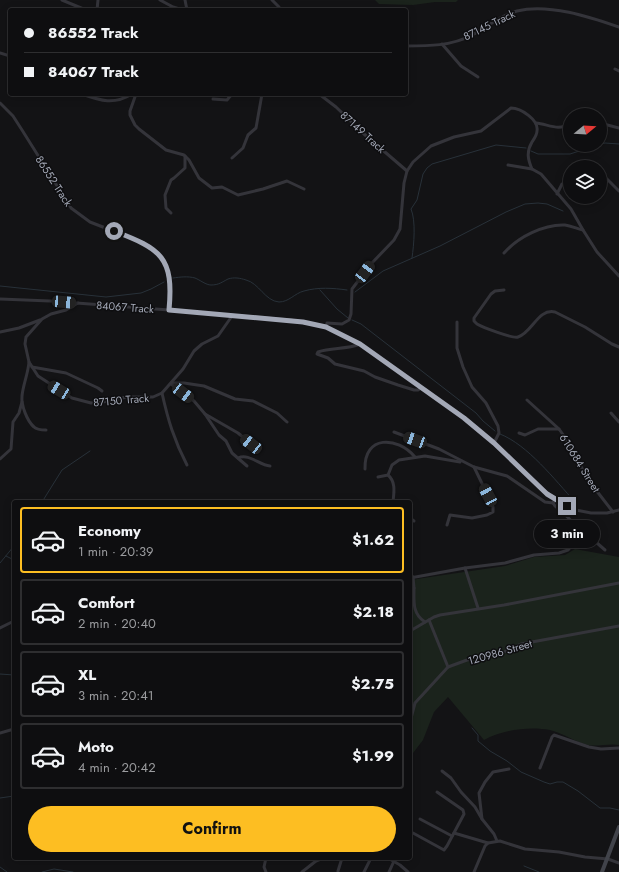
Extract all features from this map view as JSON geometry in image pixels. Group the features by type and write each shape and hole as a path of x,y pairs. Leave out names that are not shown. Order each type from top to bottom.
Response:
{"main road":[{"path":"602,872 619,827"}],"street":[{"path":"62,0 81,8"},
{"path":"160,0 176,8"},
{"path":"272,0 279,8"},
{"name":"87145 Track","path":"408,46 442,44 469,36 512,12 527,9 543,8 568,12 619,27"},
{"path":"442,44 461,66 478,77"},
{"path":"615,69 619,71"},
{"path":"88,96 113,101 120,100 128,96"},
{"path":"135,96 130,110 130,115 135,125 166,150 185,156 189,160 199,178 212,188 222,187 238,195 263,190 287,181 304,189"},
{"path":"213,99 227,100 230,96"},
{"path":"232,158 243,148 248,135 256,128 262,96"},
{"name":"87149 Track","path":"322,96 336,107 364,134 407,171"},
{"name":"86552 Track","path":"0,103 15,120 63,198 75,212 90,222 144,243 160,256 170,278 169,310"},
{"path":"326,327 327,323 342,324 349,320 351,314 352,289 371,264 399,233 404,183 407,171 418,157 431,146 454,137 482,132 509,108 516,108 525,113 536,123 563,127"},
{"path":"532,170 528,154 529,147 537,131 536,123"},
{"path":"607,125 619,128"},
{"path":"171,213 166,208 166,195 171,180 184,168 185,156"},
{"path":"508,165 532,170 541,174 557,194 572,209 597,252 619,276"},
{"path":"607,179 619,191"},
{"path":"557,194 563,184"},
{"path":"504,253 512,245 547,226 569,226 583,230"},
{"path":"504,290 493,292 488,297 474,318 476,324 517,338 544,314 550,311 585,327 619,347"},
{"name":"84067 Track","path":"0,299 169,310 303,322 326,327 360,344 464,418 494,443 539,487 555,499 571,508 587,513 602,514 619,510"},
{"name":"87150 Track","path":"78,303 66,310 47,315 28,333 25,339 25,344 29,362 36,374 47,383 72,398 88,403 103,403 126,397 153,397 162,393 183,369 194,351 202,344 218,336 232,316"},
{"path":"0,332 19,328 42,319"},
{"path":"457,322 458,356 472,386 486,403 498,426 499,433 494,443"},
{"path":"360,344 353,347 328,349 318,352 317,354 328,358 335,364 364,372 398,385 414,390 421,388"},
{"path":"0,459 11,449 13,422 19,413 22,402 22,395 29,362"},
{"path":"32,367 66,373 102,391"},
{"path":"172,383 184,382 204,386 234,399 253,401 278,413 287,422"},
{"path":"172,383 194,402 205,414 218,435 226,441 232,453 247,466"},
{"path":"162,393 175,442 187,465"},
{"name":"610684 Street","path":"527,400 559,429 568,441 589,481 613,512"},
{"path":"22,402 26,414 34,427 46,430"},
{"path":"611,413 619,422"},
{"path":"205,414 238,433 251,444"},
{"path":"519,433 525,435 538,429 559,429"},
{"path":"394,432 439,449 466,464 507,476 545,502 553,503 605,550"},
{"path":"365,469 367,454 374,446 381,442 390,442 402,447 415,458"},
{"path":"238,458 245,456 270,466"},
{"path":"388,475 395,462 425,456 466,464"},
{"path":"447,525 450,515 472,518 487,515 493,512 491,502 474,467"},
{"path":"378,477 388,475"},
{"path":"388,475 393,480 394,484 393,500"},
{"path":"553,503 555,499"},
{"path":"412,578 465,568 505,563 534,555 566,551 575,541 577,535 573,522"},
{"path":"548,541 572,545"},
{"path":"465,568 478,608"},
{"path":"412,581 414,588 414,609 420,618 425,622"},
{"path":"412,630 440,615 504,605 619,582"},
{"path":"429,620 448,667"},
{"path":"0,628 12,622"},
{"name":"120986 Street","path":"412,714 415,703 448,667 467,660 502,653 521,644 619,626"},
{"path":"0,733 12,730"},
{"path":"540,768 554,735 589,747 601,749 619,748"},
{"path":"482,819 480,790 493,772 509,769"},
{"path":"442,771 451,778 461,792 475,807 494,834 497,841"},
{"path":"413,832 445,850 464,816 463,810 437,792"},
{"path":"420,819 453,834 488,843 497,841 533,850 608,859 619,863"},
{"path":"474,872 485,846 488,843"},
{"path":"266,860 264,867 266,872"},
{"path":"302,872 315,860"},
{"path":"338,871 341,860"},
{"path":"364,872 370,860"},
{"path":"388,872 394,861 408,872"}],"shaded area":[{"path":"375,0 458,0 456,2 435,2 413,5 379,4"},
{"path":"575,549 619,557 619,745 588,745 555,731 533,728 507,731 484,740 448,697 434,712 423,740 412,754 412,580 505,566 534,557 565,555"}],"waterway":[{"path":"607,143 619,144"},
{"path":"412,258 414,226 411,209 417,200 423,174 427,168 432,164 496,145 526,148"},
{"path":"531,151 538,154 570,154 576,152"},
{"path":"355,292 383,271 440,246 506,212 525,204 547,204 563,211"},
{"path":"173,278 192,277 211,285 218,284 230,278 242,279 251,282 270,299 279,302 286,301 301,292 309,290 326,288 347,290"},
{"path":"0,286 106,297 141,293 164,282"},
{"path":"320,290 337,309 348,318"},
{"path":"352,320 361,324 476,413 495,431"},
{"path":"500,434 521,446 531,455 575,502"},
{"path":"43,500 62,470 90,451"},
{"path":"0,563 12,548"},
{"path":"6,556 12,559"},
{"path":"0,674 12,675"},
{"path":"472,728 478,735 478,741 521,772 550,784 563,782 578,791 600,808 619,810"},
{"path":"0,798 12,796"},
{"path":"524,866 539,872"},
{"path":"0,867 7,872"},
{"path":"42,872 54,869 73,872"}],"route":[{"path":"114,231 144,243 160,256 168,270 170,278 171,287 169,310 303,322 326,327 343,335 360,344 476,426 539,487 547,494 567,506"}]}
